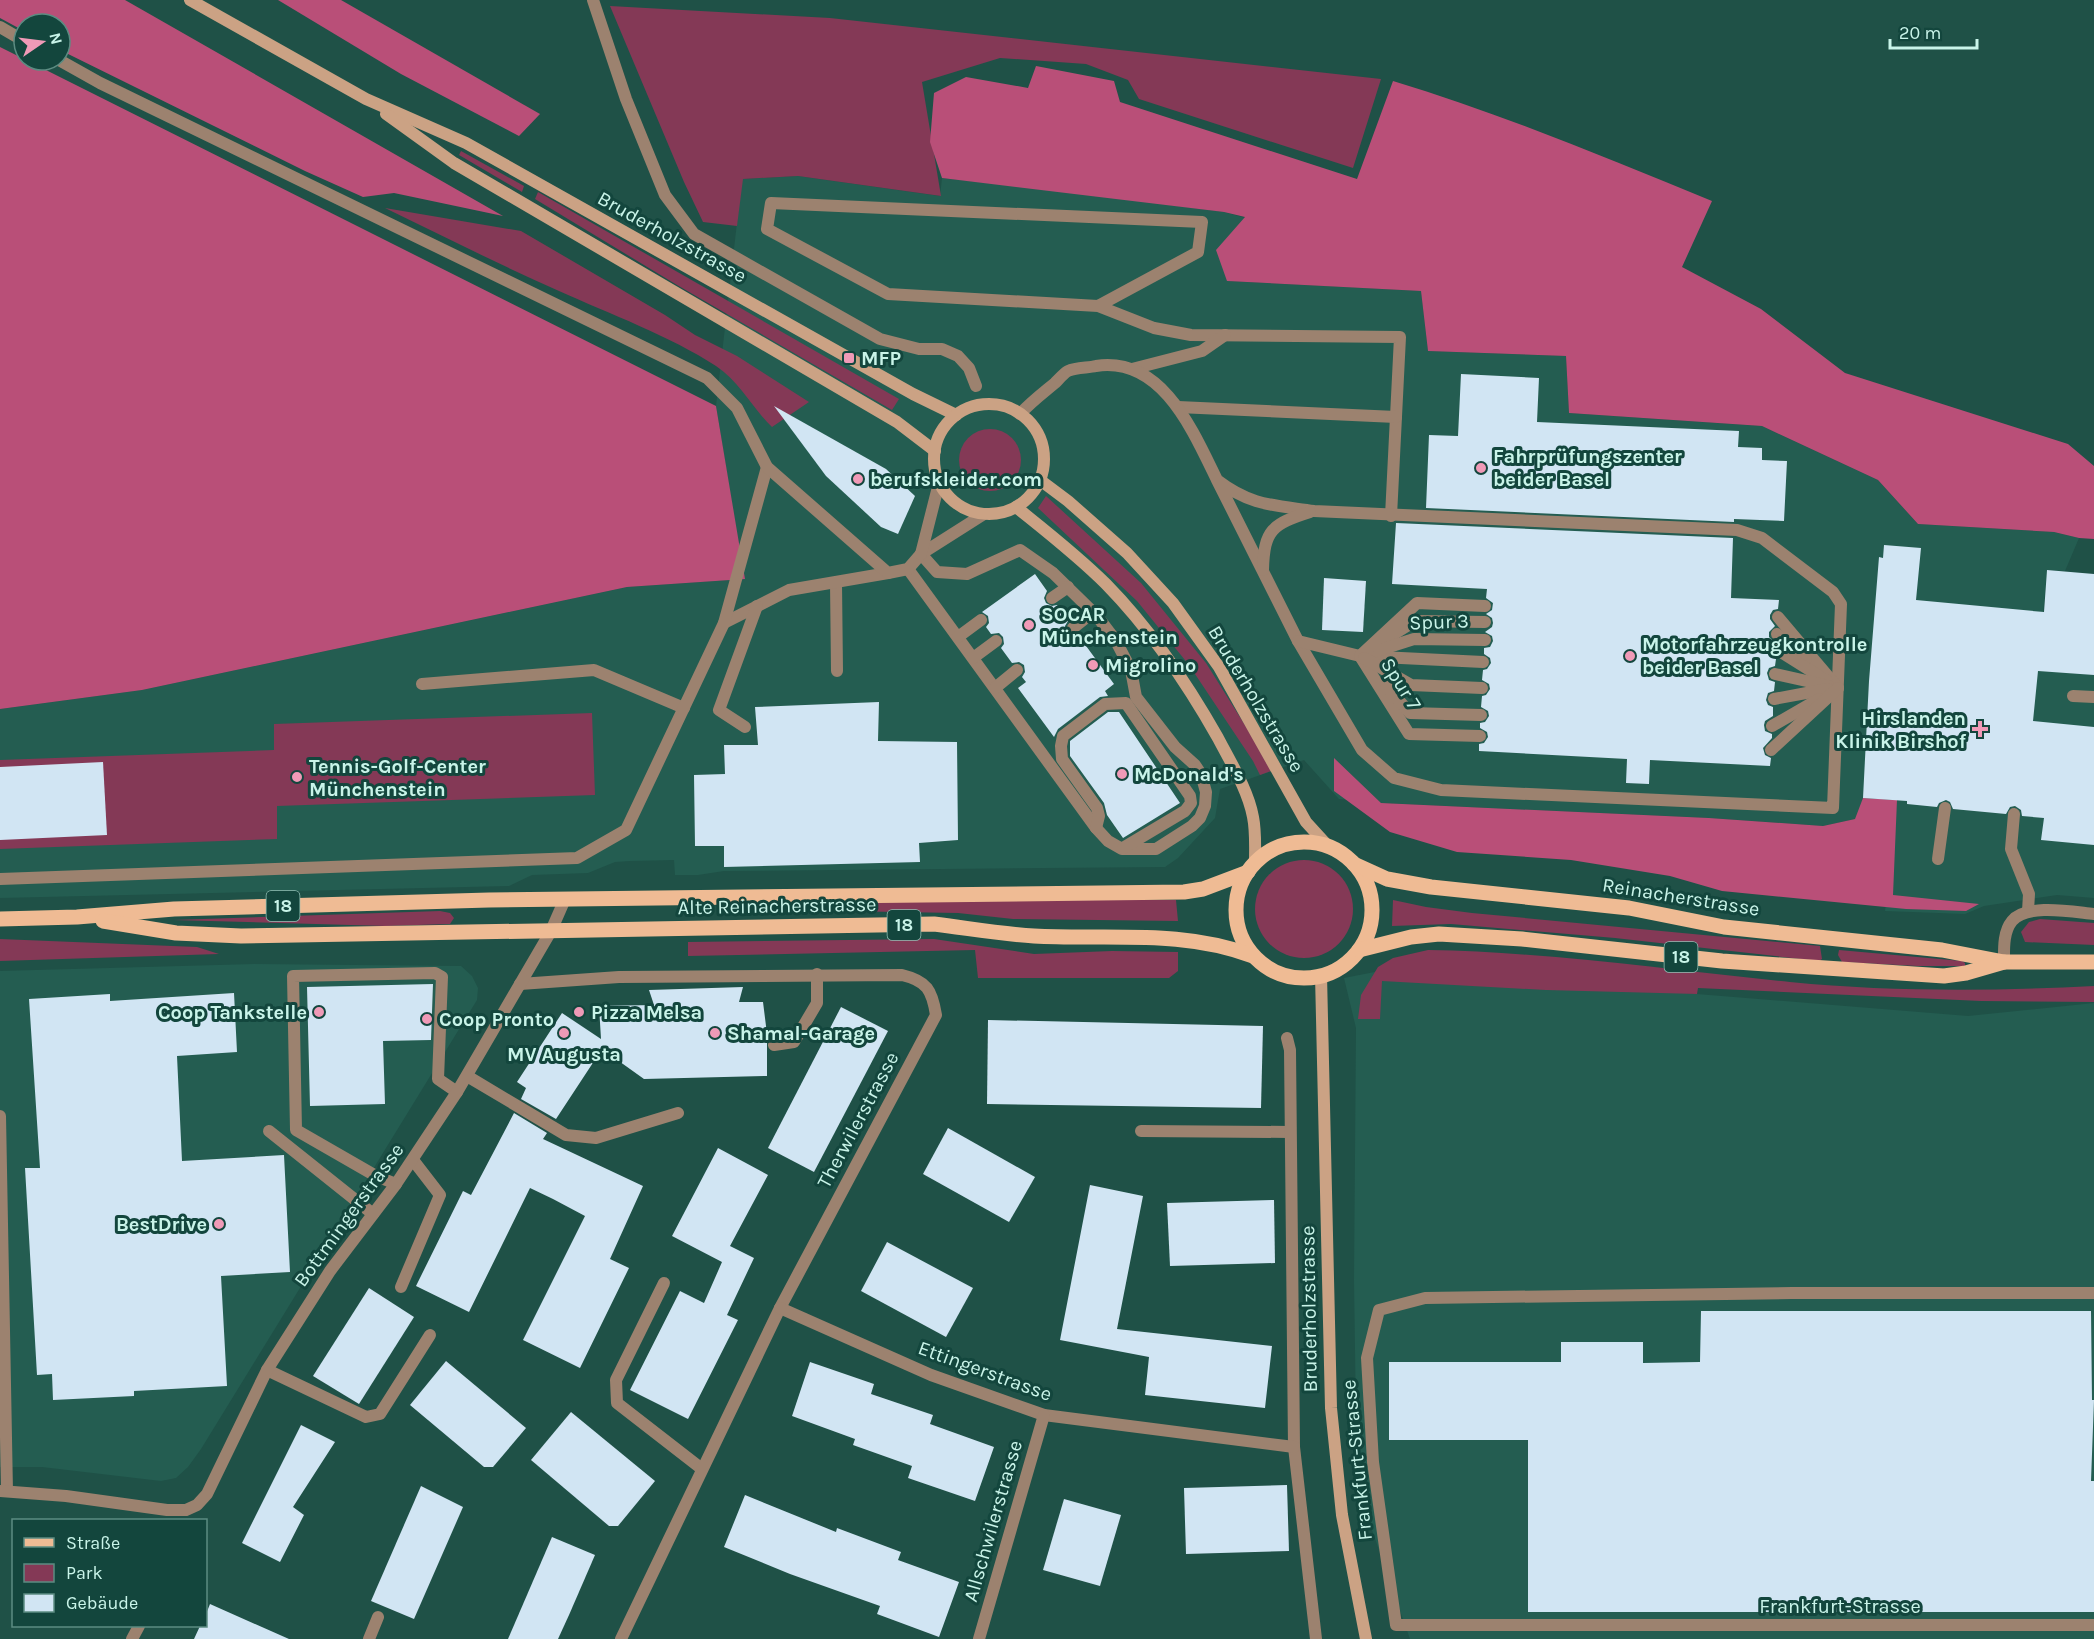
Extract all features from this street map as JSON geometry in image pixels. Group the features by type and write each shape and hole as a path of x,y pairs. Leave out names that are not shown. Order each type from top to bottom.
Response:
{"main road":[{"name":"Bruderholzstrasse","path":"190,0 366,99 466,143 913,394 956,415"},
{"name":"Bruderholzstrasse","path":"366,99 454,163 897,422 935,451"},
{"path":"988,404 1005,406 1020,414 1034,427 1042,444 1044,462 1040,480 1030,496 1016,507 1001,513 984,514 966,509 950,499 939,483 934,467 939,437 946,425 956,415 971,407 988,404"},
{"name":"Bruderholzstrasse","path":"1040,480 1068,501 1127,553 1173,603 1219,666 1306,822 1327,845"},
{"path":"1016,507 1070,550 1107,585 1143,627 1190,689 1229,758 1249,802 1255,836 1251,867"},
{"path":"1310,842 1327,845 1348,857 1354,864 1364,878 1372,902 1370,928 1359,950 1341,966 1321,975 1296,976 1272,970 1253,956 1240,932 1237,915 1240,884 1251,867 1266,853 1280,846 1310,842"},
{"name":"Reinacherstrasse","path":"1354,864 1387,879 1431,887 1629,908 1724,927 1942,950 2004,962 2094,962"},
{"name":"Alte Reinacherstrasse","path":"0,919 77,917 174,909 565,899 1184,892 1203,889 1251,867"},
{"name":"Alte Reinacherstrasse","path":"77,917 176,933 242,936 934,924 1034,936 1131,936 1187,939 1228,946 1253,956"},
{"name":"Reinacherstrasse","path":"1359,950 1411,937 1438,934 1522,939 1722,961 1944,976 1966,973 2004,962"},
{"name":"Bruderholzstrasse","path":"1321,975 1331,1408 1342,1515 1366,1639"}],"street":[{"path":"593,0 626,99 665,195 694,234 880,339 919,349 942,349 958,356 969,368 976,386"},
{"path":"72,67 100,83 707,378 737,408 767,467 888,573"},
{"path":"1098,306 1198,252 1202,222 771,203 767,229 888,294 1098,306 1154,328 1191,335 1400,337 1391,516"},
{"path":"1132,369 1202,351 1225,335"},
{"path":"1020,414 1069,370 1110,364 1132,369 1154,381 1178,406 1298,640 1362,750 1394,778 1441,790 1833,808 1841,604 1833,592 1762,538 1737,530 1314,511 1250,501 1234,493 1217,480"},
{"path":"1178,406 1396,417"},
{"path":"0,879 577,858 626,830 724,623 767,467"},
{"path":"921,554 939,483"},
{"path":"1263,572 1264,548 1272,530 1286,519 1314,511"},
{"path":"724,623 789,590 908,569 921,554 984,514"},
{"path":"908,569 1096,828 1108,841 1122,849 1156,849 1192,826 1200,818 1205,806 1206,792 1201,774 1195,765 1175,747 1136,697 1131,670 1116,641 1094,612 1068,587 1048,569 1020,550 967,573 937,572 921,554"},
{"path":"1037,578 1048,569"},
{"path":"836,583 837,672"},
{"path":"1052,598 1068,587"},
{"path":"1360,656 1417,603 1485,606"},
{"path":"745,728 719,710 757,606"},
{"path":"1073,628 1094,612"},
{"path":"1778,617 1839,688"},
{"path":"958,637 981,620"},
{"path":"1360,656 1415,621 1485,622"},
{"path":"1777,634 1839,688"},
{"name":"Spur 3","path":"1360,656 1414,639 1485,640"},
{"path":"1298,640 1360,656 1483,662"},
{"path":"973,658 996,641"},
{"path":"1776,649 1839,688"},
{"path":"1360,656 1411,685 1482,688"},
{"path":"1360,656 1410,713 1481,715"},
{"name":"Spur 7","path":"1360,656 1409,734 1480,736"},
{"path":"422,684 594,669 684,708"},
{"path":"995,688 1017,670"},
{"path":"1775,674 1839,688"},
{"path":"1774,699 1839,688"},
{"path":"1772,726 1839,688"},
{"path":"1771,750 1839,688"},
{"path":"2073,696 2094,698"},
{"path":"1096,828 1099,816 1097,808 1062,759 1063,736 1105,704 1126,703 1190,796 1191,803 1185,811 1122,849"},
{"path":"1938,859 1945,808"},
{"path":"2014,814 2011,849 2029,894 2028,911"},
{"path":"551,931 565,899"},
{"path":"2004,962 2005,937 2012,921 2028,911 2094,914"},
{"name":"Bottmingerstrasse","path":"186,1515 207,1494 267,1370 330,1271 396,1184 457,1092 551,931"},
{"path":"396,1184 376,1176 296,1130 292,976 435,973 442,977 438,1079 457,1092"},
{"path":"774,1045 794,1042 817,1003 817,974"},
{"name":"Therwilerstrasse","path":"520,984 576,978 902,975 916,978 927,986 934,999 936,1015 780,1308 621,1639"},
{"path":"1287,1038 1290,1050 1294,1447 1316,1639"},
{"path":"466,1076 566,1135 596,1138 678,1113"},
{"path":"0,1116 4,1491 66,1496 167,1510 186,1515"},
{"path":"269,1131 374,1214"},
{"path":"1141,1131 1290,1132"},
{"path":"401,1287 440,1196 413,1160"},
{"path":"664,1283 616,1380 617,1403 702,1469"},
{"name":"Frankfurt-Strasse","path":"2094,1293 1792,1293 1425,1298 1379,1310 1367,1358 1373,1462 1396,1625 2094,1625"},
{"name":"Ettingerstrasse","path":"780,1308 931,1375 1044,1415 1294,1447"},
{"path":"267,1370 366,1417 380,1414 430,1335"},
{"name":"Allschwilerstrasse","path":"979,1639 1044,1415"},
{"path":"369,1639 378,1617"}],"shaded area":[{"path":"0,0 125,0 503,216 394,193 363,197 305,171 72,56 72,12 12,12 12,24 0,18"},
{"path":"278,0 341,0 540,114 519,136 401,74"},
{"path":"0,47 12,53 12,72 50,72 716,406 745,579 627,587 142,690 0,709"},
{"path":"1036,66 1114,81 1120,102 1357,179 1393,81 1514,122 1712,201 1682,267 1761,309 1845,373 2068,444 2094,466 2094,539 2054,532 1918,524 1878,480 1762,426 1569,413 1566,356 1428,351 1421,291 1227,281 1216,250 1245,217 1224,212 942,178 930,142 934,93 966,77 1028,88"},
{"path":"798,176 940,196 942,178 1224,212 1246,218 1227,281 1421,291 1428,351 1566,356 1569,413 1762,426 1878,480 1918,524 2054,532 2079,538 2065,571 2047,570 2038,670 2094,675 2094,898 2057,895 1984,906 1965,914 1885,911 1897,801 1855,819 1823,826 1709,818 1381,803 1339,799 1304,760 1220,789 1215,818 1178,858 1165,867 724,871 698,875 675,875 674,860 630,861 615,862 588,873 532,875 509,886 0,898 0,709 142,690 627,587 744,579 716,406 742,179"},
{"path":"1334,758 1381,803 1709,818 1823,826 1855,819 1863,798 1897,800 1893,895 1979,904 1966,911 1906,909 1722,891 1670,876 1571,860 1457,852 1390,832 1334,791"},
{"path":"254,964 461,966 472,976 478,988 477,1000 188,1467 176,1478 161,1481 42,1467 0,1467 0,971"},
{"path":"1390,969 1968,1016 2094,1003 2094,1639 1410,1639 1357,1487 1354,1280 1356,1028 1344,978"}],"green space":[{"path":"610,6 830,18 1381,79 1353,168 1139,99 1128,80 1086,64 1000,58 922,82 941,196 798,176 743,179 737,226 703,222"},
{"path":"461,151 524,186 522,192 459,155"},
{"path":"538,192 899,399 892,410 535,199"},
{"path":"385,208 521,231 695,335 737,356 809,402 772,427 724,372 698,355"},
{"path":"990,429 1002,431 1012,438 1019,448 1021,460 1019,472 1012,482 1002,489 990,491 978,489 968,482 961,472 959,460 961,448 968,438 978,431"},
{"path":"1046,496 1141,583 1206,663 1271,771 1260,775 1189,665 1137,601 1038,508"},
{"name":"Tennis-Golf-Center Münchenstein","path":"592,713 595,795 277,806 277,839 0,849 0,760 274,750 274,724"},
{"path":"1304,860 1323,864 1339,874 1349,890 1353,909 1349,928 1339,944 1323,954 1304,958 1285,954 1269,944 1259,928 1255,909 1259,890 1269,874 1285,864"},
{"path":"1176,900 1178,921 1013,919 958,913 800,908 805,903"},
{"path":"1393,900 1472,913 1820,946 1822,959 1819,961 1615,938 1451,924 1392,926"},
{"path":"440,911 450,913 454,918 450,924 385,926 173,920"},
{"path":"2040,919 2094,923 2094,945 2025,942 2021,932 2029,922"},
{"path":"0,939 197,947 219,954 0,961"},
{"path":"934,939 1034,954 1112,951 1178,952 1178,971 1169,978 978,978 975,950 688,956 688,942"},
{"path":"1428,950 1519,954 1866,988 1980,990 2094,986 2094,1002 1981,1001 1698,988 1697,994 1546,990 1382,981 1380,1019 1358,1019 1361,995 1378,967 1393,958"},
{"path":"1839,950 1962,961 1965,966 1842,962 1838,955"}],"building":[{"path":"1461,374 1539,378 1537,422 1739,431 1738,447 1762,448 1762,460 1787,461 1784,521 1734,519 1734,522 1426,508 1429,435 1458,436"},
{"path":"774,406 886,469 915,496 898,534 881,527 826,476"},
{"name":"Motorfahrzeugkontrolle beider Basel","path":"1396,523 1733,538 1731,598 1779,600 1778,609 1773,610 1770,615 1775,626 1769,632 1769,637 1773,641 1768,648 1769,653 1776,659 1775,666 1769,668 1767,673 1769,680 1775,682 1774,691 1768,693 1766,700 1768,705 1773,707 1773,716 1765,721 1764,725 1765,731 1772,734 1772,738 1763,748 1765,755 1771,758 1770,766 1650,760 1649,784 1626,783 1627,759 1479,751 1479,744 1484,743 1488,737 1487,732 1480,728 1480,723 1485,722 1489,716 1488,711 1481,707 1482,696 1486,695 1490,689 1489,684 1482,680 1483,670 1487,669 1491,663 1490,658 1484,654 1484,648 1490,647 1493,641 1492,636 1485,632 1492,627 1492,618 1486,614 1492,610 1493,603 1486,598 1487,589 1392,584"},
{"path":"1884,545 1921,548 1916,600 2044,612 2047,570 2094,574 2094,675 2038,671 2033,721 2094,727 2094,845 2041,840 2044,818 2022,816 2021,810 2015,806 2010,807 2006,814 1953,809 1950,802 1946,800 1939,803 1937,807 1907,804 1907,801 1863,798 1879,557 1883,558"},
{"path":"1035,574 1047,591 1044,598 1046,603 1052,606 1057,605 1068,621 1065,626 1066,633 1071,636 1078,635 1114,684 1105,691 1108,696 1100,697 1058,729 1054,737 1018,688 1026,682 1022,677 1025,672 1024,665 1019,662 1012,663 1001,648 1004,644 1003,637 999,633 991,634 986,627 989,623 988,616 982,612"},
{"path":"1324,578 1366,581 1363,632 1322,630"},
{"path":"879,702 878,741 957,742 958,840 919,843 920,862 724,867 724,846 695,846 694,775 725,774 724,745 758,745 755,707"},
{"path":"1108,712 1119,712 1180,803 1123,838 1107,815 1104,803 1070,756 1070,741"},
{"path":"103,762 107,835 0,840 0,767"},
{"path":"433,984 431,1040 383,1041 385,1104 310,1106 307,987"},
{"path":"743,987 739,1002 763,1002 767,1034 767,1076 644,1079 602,1049 556,1119 521,1099 526,1088 517,1082 562,1013 601,1039 599,1006 654,1005 649,990"},
{"path":"234,993 237,1052 177,1056 182,1161 284,1155 290,1272 221,1276 227,1386 134,1391 134,1396 53,1400 52,1374 37,1375 25,1168 40,1168 29,999 110,994 110,1001"},
{"path":"841,1007 888,1031 814,1172 768,1148"},
{"path":"988,1020 1263,1026 1261,1108 987,1104"},
{"path":"514,1113 547,1133 543,1139 643,1186 610,1259 629,1268 580,1368 523,1340 585,1216 553,1199 530,1188 469,1312 416,1286 463,1191 471,1195"},
{"path":"948,1128 1035,1177 1009,1222 923,1174"},
{"path":"718,1148 768,1175 730,1246 754,1258 727,1315 738,1320 688,1419 630,1390 680,1291 704,1303 722,1262 672,1236"},
{"path":"1090,1185 1143,1196 1117,1329 1272,1346 1265,1408 1145,1395 1149,1357 1060,1340"},
{"path":"1274,1200 1275,1263 1170,1266 1167,1203"},
{"path":"887,1242 973,1288 946,1337 861,1291"},
{"path":"369,1288 414,1317 359,1404 313,1376"},
{"path":"1701,1311 2091,1311 2092,1400 2094,1400 2091,1481 2094,1481 2094,1612 1528,1612 1528,1440 1389,1440 1389,1362 1561,1362 1561,1342 1643,1342 1643,1363 1700,1362"},
{"path":"446,1361 526,1428 493,1467 484,1467 410,1405"},
{"path":"810,1362 874,1384 871,1394 933,1415 930,1424 994,1447 975,1501 908,1478 912,1466 853,1445 855,1439 792,1416"},
{"path":"571,1412 655,1481 618,1526 609,1526 531,1460"},
{"path":"301,1425 335,1442 293,1507 304,1515 280,1562 242,1543"},
{"path":"1287,1485 1289,1551 1186,1554 1184,1488"},
{"path":"421,1486 463,1507 414,1619 371,1601"},
{"path":"745,1495 836,1532 837,1528 901,1552 898,1560 959,1582 939,1637 877,1614 880,1606 790,1574 724,1547"},
{"path":"1064,1499 1121,1515 1100,1586 1043,1570"},
{"path":"552,1537 595,1555 558,1639 508,1639"},
{"path":"210,1604 289,1639 194,1639 200,1627 207,1627 207,1612"}],"place":[{"name":"MFP","path":"849,358"},
{"name":"Fahrprüfungszenter beider Basel","path":"1481,468"},
{"name":"berufskleider.com","path":"858,479"},
{"name":"SOCAR Münchenstein","path":"1029,625"},
{"name":"Motorfahrzeugkontrolle beider Basel","path":"1630,656"},
{"name":"Migrolino","path":"1093,665"},
{"name":"Hirslanden Klinik Birshof","path":"1980,729"},
{"name":"McDonald's","path":"1122,774"},
{"name":"Tennis-Golf-Center Münchenstein","path":"297,777"},
{"name":"Coop Tankstelle","path":"319,1012"},
{"name":"Pizza Melsa","path":"579,1012"},
{"name":"Coop Pronto","path":"427,1019"},
{"name":"MV Augusta","path":"564,1033"},
{"name":"Shamal-Garage","path":"715,1033"},
{"name":"BestDrive","path":"219,1224"}]}
